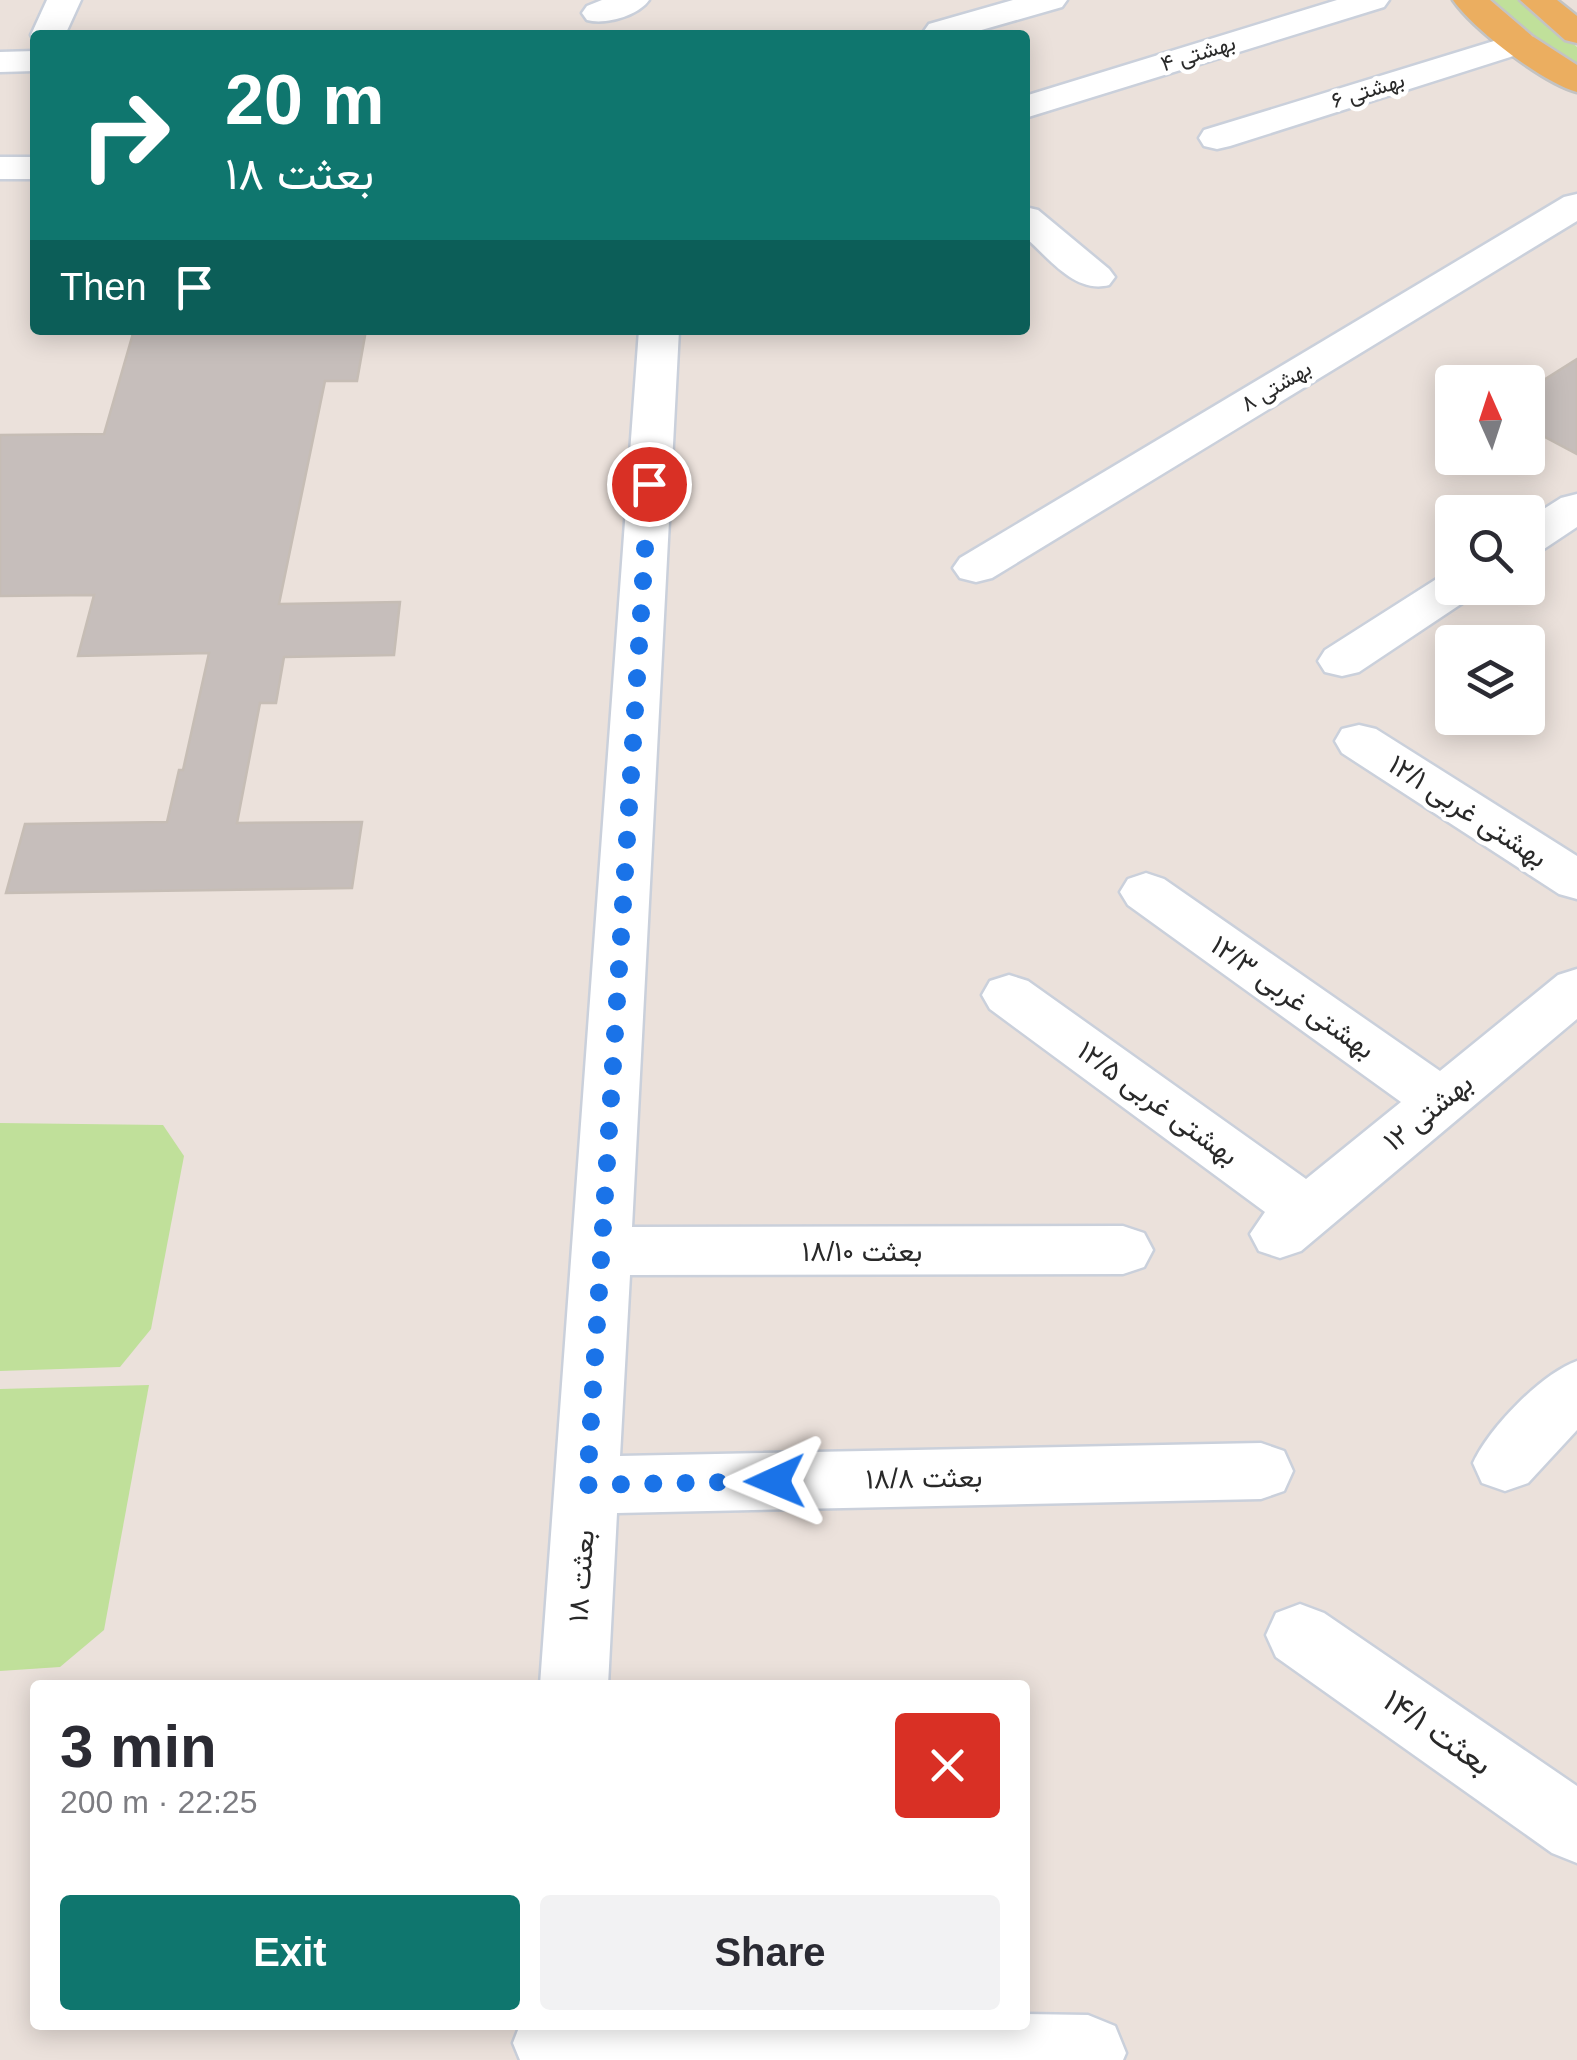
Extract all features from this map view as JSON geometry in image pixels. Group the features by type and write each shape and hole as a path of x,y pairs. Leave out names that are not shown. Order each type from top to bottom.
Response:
{"main road":[{"path":"1470,0 1520,43 1577,81"},
{"path":"1537,0 1577,34"}],"street":[{"path":"50,30 64,0"},
{"path":"593,16 632,0"},
{"path":"945,30 1050,0"},
{"name":"۴ بهشتی","path":"1030,107 1215,92 1263,33 1372,0"},
{"path":"1232,11 1263,33"},
{"name":"۶ بهشتی","path":"1217,138 1215,92 1520,43"},
{"path":"0,62 30,61"},
{"path":"0,168 30,168"},
{"name":"۸ بهشتی","path":"976,568 1577,205"},
{"path":"1030,222 1095,277"},
{"name":"بعثت ۱۸","path":"574,1680 659,335"},
{"path":"1545,528 1577,506"},
{"path":"1342,662 1435,601"},
{"name":"۱۲/۱ بهشتی غربی","path":"1360,741 1577,881"},
{"name":"۱۲/۳ بهشتی غربی","path":"1146,892 1441,1101"},
{"name":"۱۲ بهشتی","path":"1294,1223 1577,989"},
{"name":"۱۲/۵ بهشتی غربی","path":"1009,994 1294,1223"},
{"name":"۱۸/۱۰ بعثت","path":"602,1251 1123,1250"},
{"path":"1505,1462 1577,1388"},
{"name":"۱۸/۸ بعثت","path":"587,1485 1261,1471"},
{"name":"۱۴/۱ بعثت","path":"1300,1635 1577,1828"},
{"path":"551,2043 1088,2053"}],"green space":[{"path":"1489,0 1523,0 1577,47 1577,77"},
{"path":"0,1123 163,1125 184,1156 151,1329 120,1367 0,1371"},
{"path":"149,1385 104,1630 60,1667 0,1671 0,1389"}],"building":[{"path":"133,335 365,335 357,381 325,381 279,604 400,602 394,655 284,657 276,703 260,703 237,823 362,822 352,888 6,893 25,824 167,822 209,653 78,656 94,595 0,596 0,435 104,434"},
{"path":"1577,359 1577,454 1545,437 1545,379"}],"route":[{"path":"649,484 587,1485 775,1481"}]}
